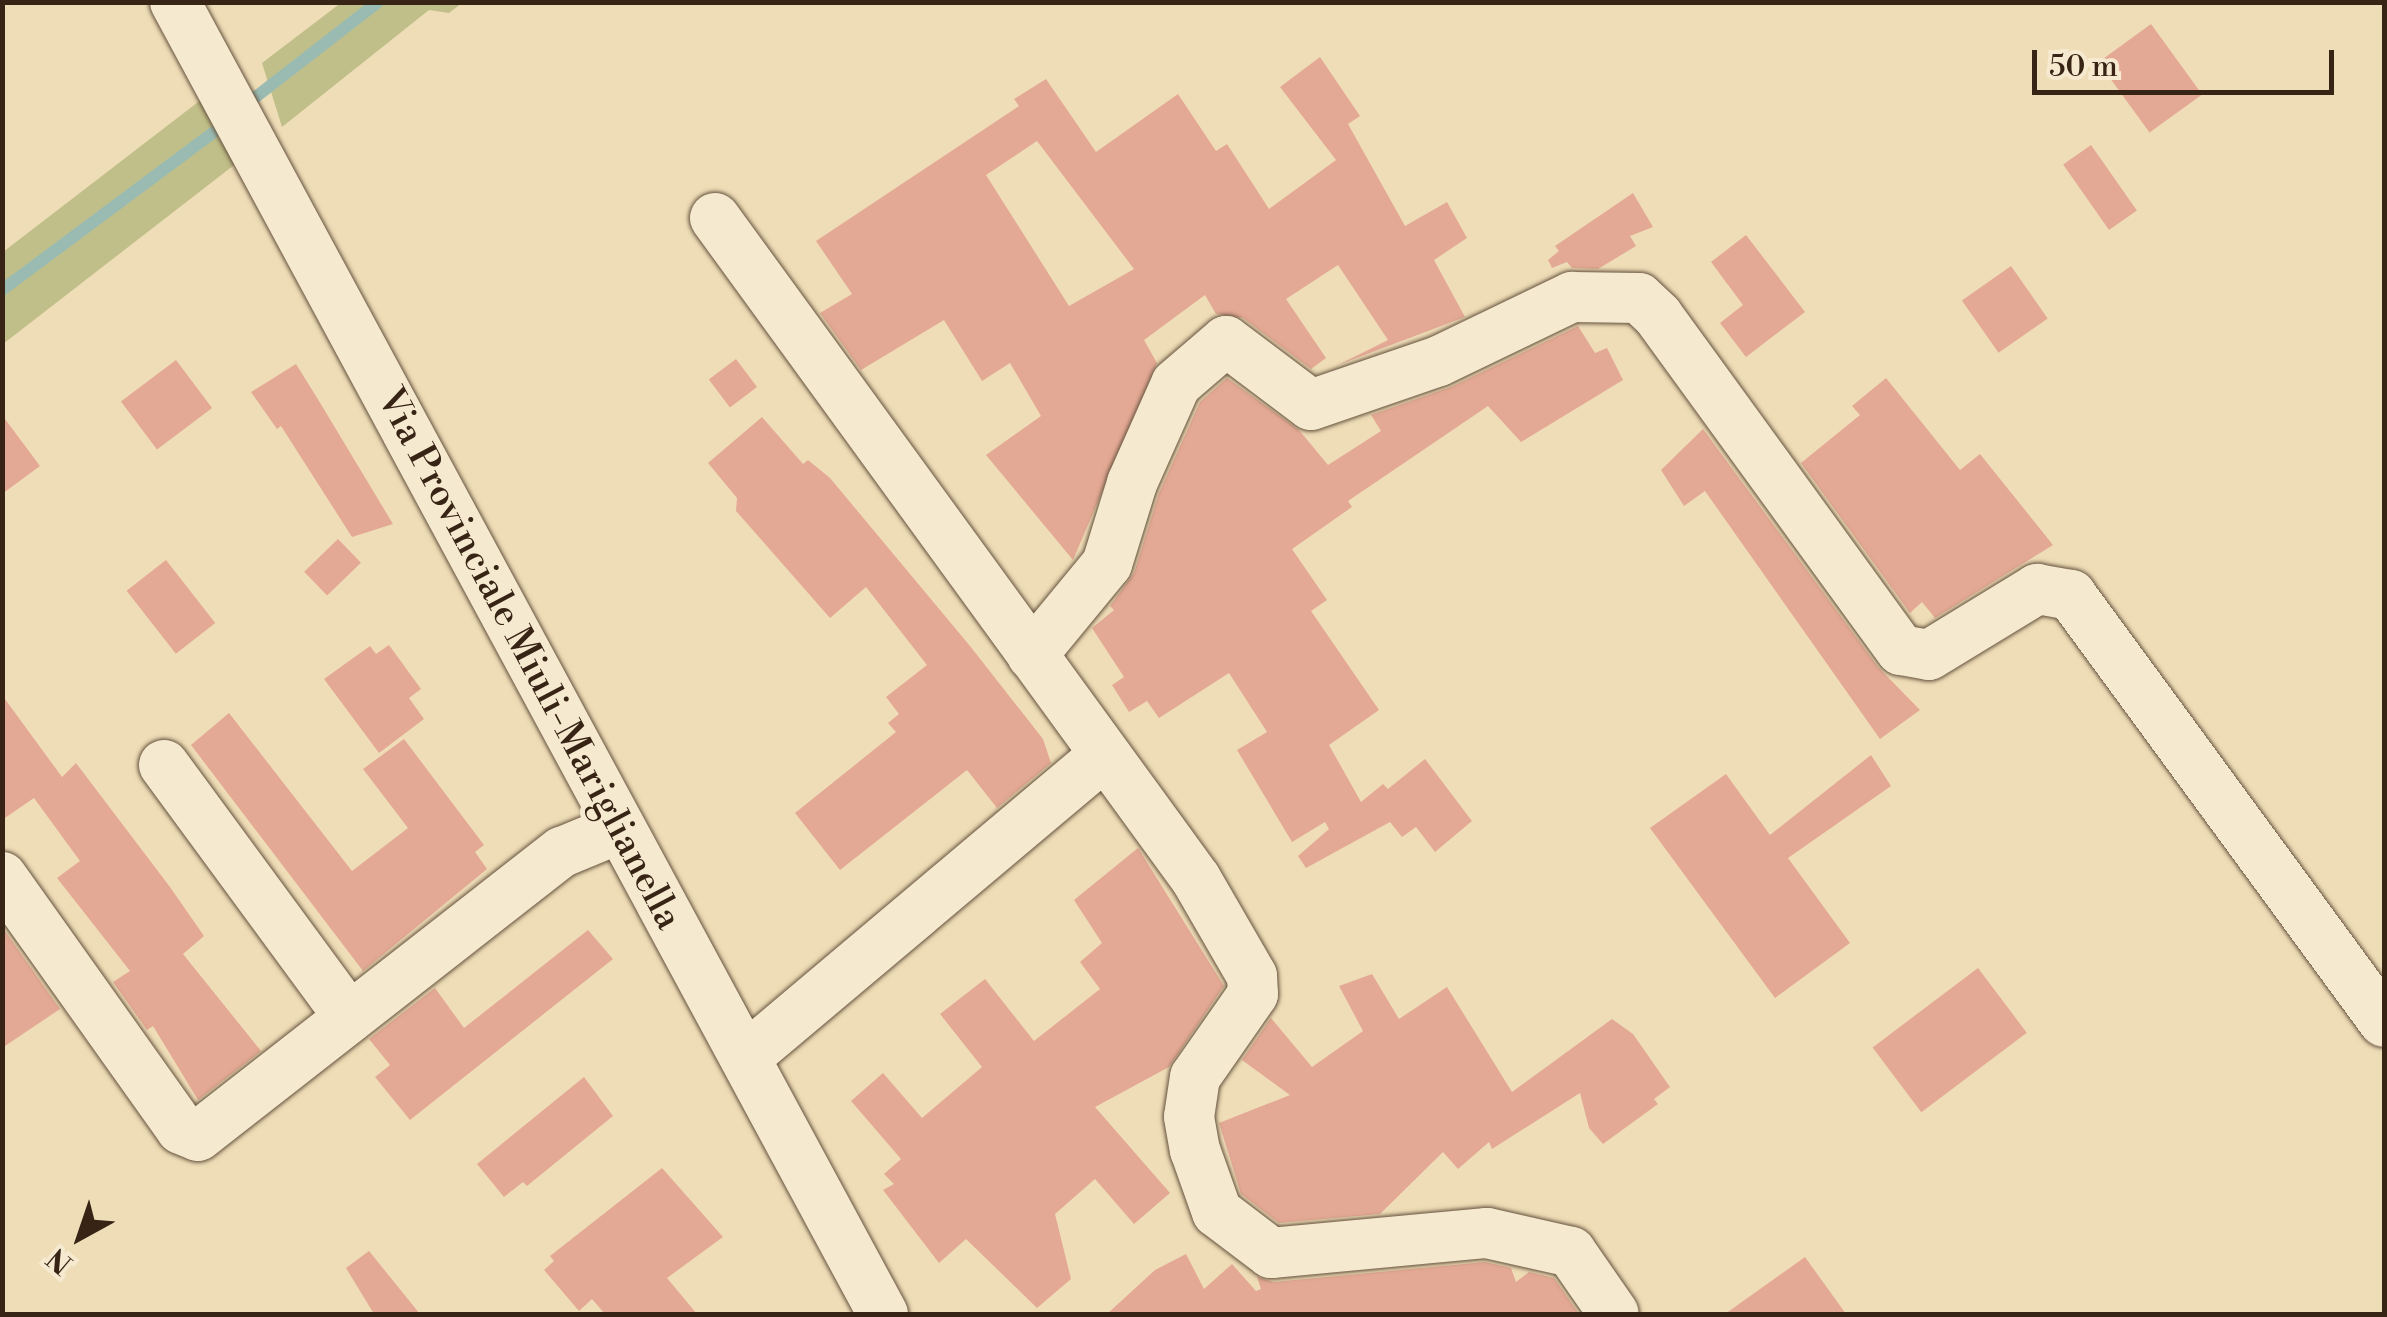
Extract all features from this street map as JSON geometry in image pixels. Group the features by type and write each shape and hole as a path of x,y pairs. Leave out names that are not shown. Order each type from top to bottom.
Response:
{"street":[{"name":"Via Provinciale Miuli-Mariglianella","path":"175,2 883,1314"},
{"path":"715,218 1196,879 1252,976 1253,994 1195,1078 1192,1134 1217,1212 1271,1253 1486,1233 1571,1252 1614,1314"},
{"path":"1032,655 1108,564 1132,483 1176,384 1226,340 1312,404 1439,360 1572,297 1613,293 1639,298 1658,316 1902,650 1929,655 2037,589 2071,595 2384,1022"},
{"path":"746,1057 1105,754"},
{"path":"164,765 349,1017"},
{"path":"2,877 190,1136 562,852 620,828"}],"shaded area":[{"path":"342,2 462,3 449,13 429,10 282,127 262,63"},
{"path":"202,99 238,162 3,344 3,252"}],"building":[{"path":"2151,24 2202,94 2150,133 2098,62"},
{"path":"1320,57 1360,116 1348,124 1405,226 1447,202 1467,238 1434,260 1465,317 1338,365 1388,340 1338,265 1286,299 1326,358 1311,369 1243,318 1216,314 1205,295 1144,340 1157,363 1073,560 986,455 1041,416 1010,363 982,381 944,320 861,370 820,313 852,294 816,241 1019,106 1014,99 1046,79 1096,152 1178,94 1216,151 1227,144 1269,209 1336,160 1280,87","holes":["1037,141 1134,269 1069,306 986,175"]},
{"path":"2091,145 2137,211 2109,230 2063,165"},
{"path":"1633,193 1653,227 1630,236 1636,246 1598,269 1572,268 1567,262 1552,268 1548,260 1559,251 1555,246"},
{"path":"1746,235 1805,312 1746,357 1720,323 1743,305 1711,262"},
{"path":"2011,266 2048,318 1999,353 1962,300"},
{"path":"1578,326 1595,353 1607,348 1623,380 1521,442 1488,406 1348,501 1352,507 1292,549 1327,600 1311,611 1379,710 1329,745 1361,802 1383,784 1388,789 1425,759 1472,821 1435,852 1416,827 1402,837 1390,822 1306,868 1298,856 1329,829 1325,822 1292,842 1237,750 1267,732 1229,673 1159,718 1147,701 1129,712 1112,685 1124,677 1092,628 1114,610 1110,606 1134,573 1159,493 1200,402 1227,378 1299,430 1328,465 1381,431 1371,415 1451,387"},
{"path":"736,359 757,387 730,407 709,379"},
{"path":"176,360 212,408 157,449 121,402"},
{"path":"296,364 393,524 352,537 281,426 277,429 251,392"},
{"path":"1886,378 1960,470 1980,454 2053,545 1935,618 1922,602 1910,613 1801,463 1860,415 1852,406"},
{"path":"2,415 40,466 2,494"},
{"path":"762,417 803,464 808,460 830,478 1043,739 1051,763 997,808 967,770 840,870 795,813 896,732 888,723 899,714 886,697 927,665 866,587 830,618 736,511 737,498 708,463"},
{"path":"1703,429 1878,667 1920,710 1880,739 1705,491 1684,506 1661,470"},
{"path":"338,539 361,563 327,595 304,572"},
{"path":"166,560 215,623 176,654 127,591"},
{"path":"389,645 421,689 409,698 424,719 379,753 324,679 370,646 376,654"},
{"path":"2,695 62,777 76,763 170,887 204,936 183,954 261,1051 198,1100 153,1026 147,1030 113,982 130,971 57,878 80,861 34,798 2,820"},
{"path":"229,713 352,871 408,828 363,769 404,739 484,845 475,852 487,869 363,971 191,745"},
{"path":"1871,755 1891,786 1788,858 1850,943 1775,998 1650,828 1726,774 1770,835"},
{"path":"1138,848 1224,986 1169,1067 1095,1107 1170,1193 1134,1224 1095,1179 1055,1214 1071,1279 1037,1308 966,1239 939,1263 883,1190 894,1184 884,1174 901,1159 851,1101 883,1073 922,1118 982,1067 940,1014 985,979 1034,1041 1100,989 1080,962 1102,943 1074,900"},
{"path":"2,927 60,1009 2,1048"},
{"path":"588,930 613,959 410,1120 375,1077 390,1065 369,1039 435,988 464,1028"},
{"path":"1978,968 2027,1033 1921,1112 1873,1047"},
{"path":"1372,974 1399,1019 1447,987 1512,1092 1612,1019 1633,1034 1670,1087 1654,1099 1658,1104 1603,1144 1589,1128 1580,1093 1492,1149 1489,1142 1458,1169 1443,1152 1380,1214 1279,1223 1241,1194 1219,1123 1290,1095 1242,1060 1271,1018 1312,1067 1363,1031 1339,986"},
{"path":"584,1077 613,1116 527,1186 523,1182 504,1197 477,1164"},
{"path":"662,1168 723,1237 667,1278 697,1314 605,1314 592,1299 579,1311 544,1270 554,1261 550,1256"},
{"path":"369,1251 420,1314 374,1314 346,1268"},
{"path":"1186,1254 1204,1289 1232,1264 1256,1291 1261,1289 1257,1277 1274,1282 1485,1262 1511,1268 1516,1282 1529,1272 1554,1278 1579,1314 1107,1314 1155,1270"},
{"path":"1805,1257 1846,1314 1725,1314"}],"waterway":[{"path":"253,99 378,2"},
{"path":"2,290 213,133"}]}
